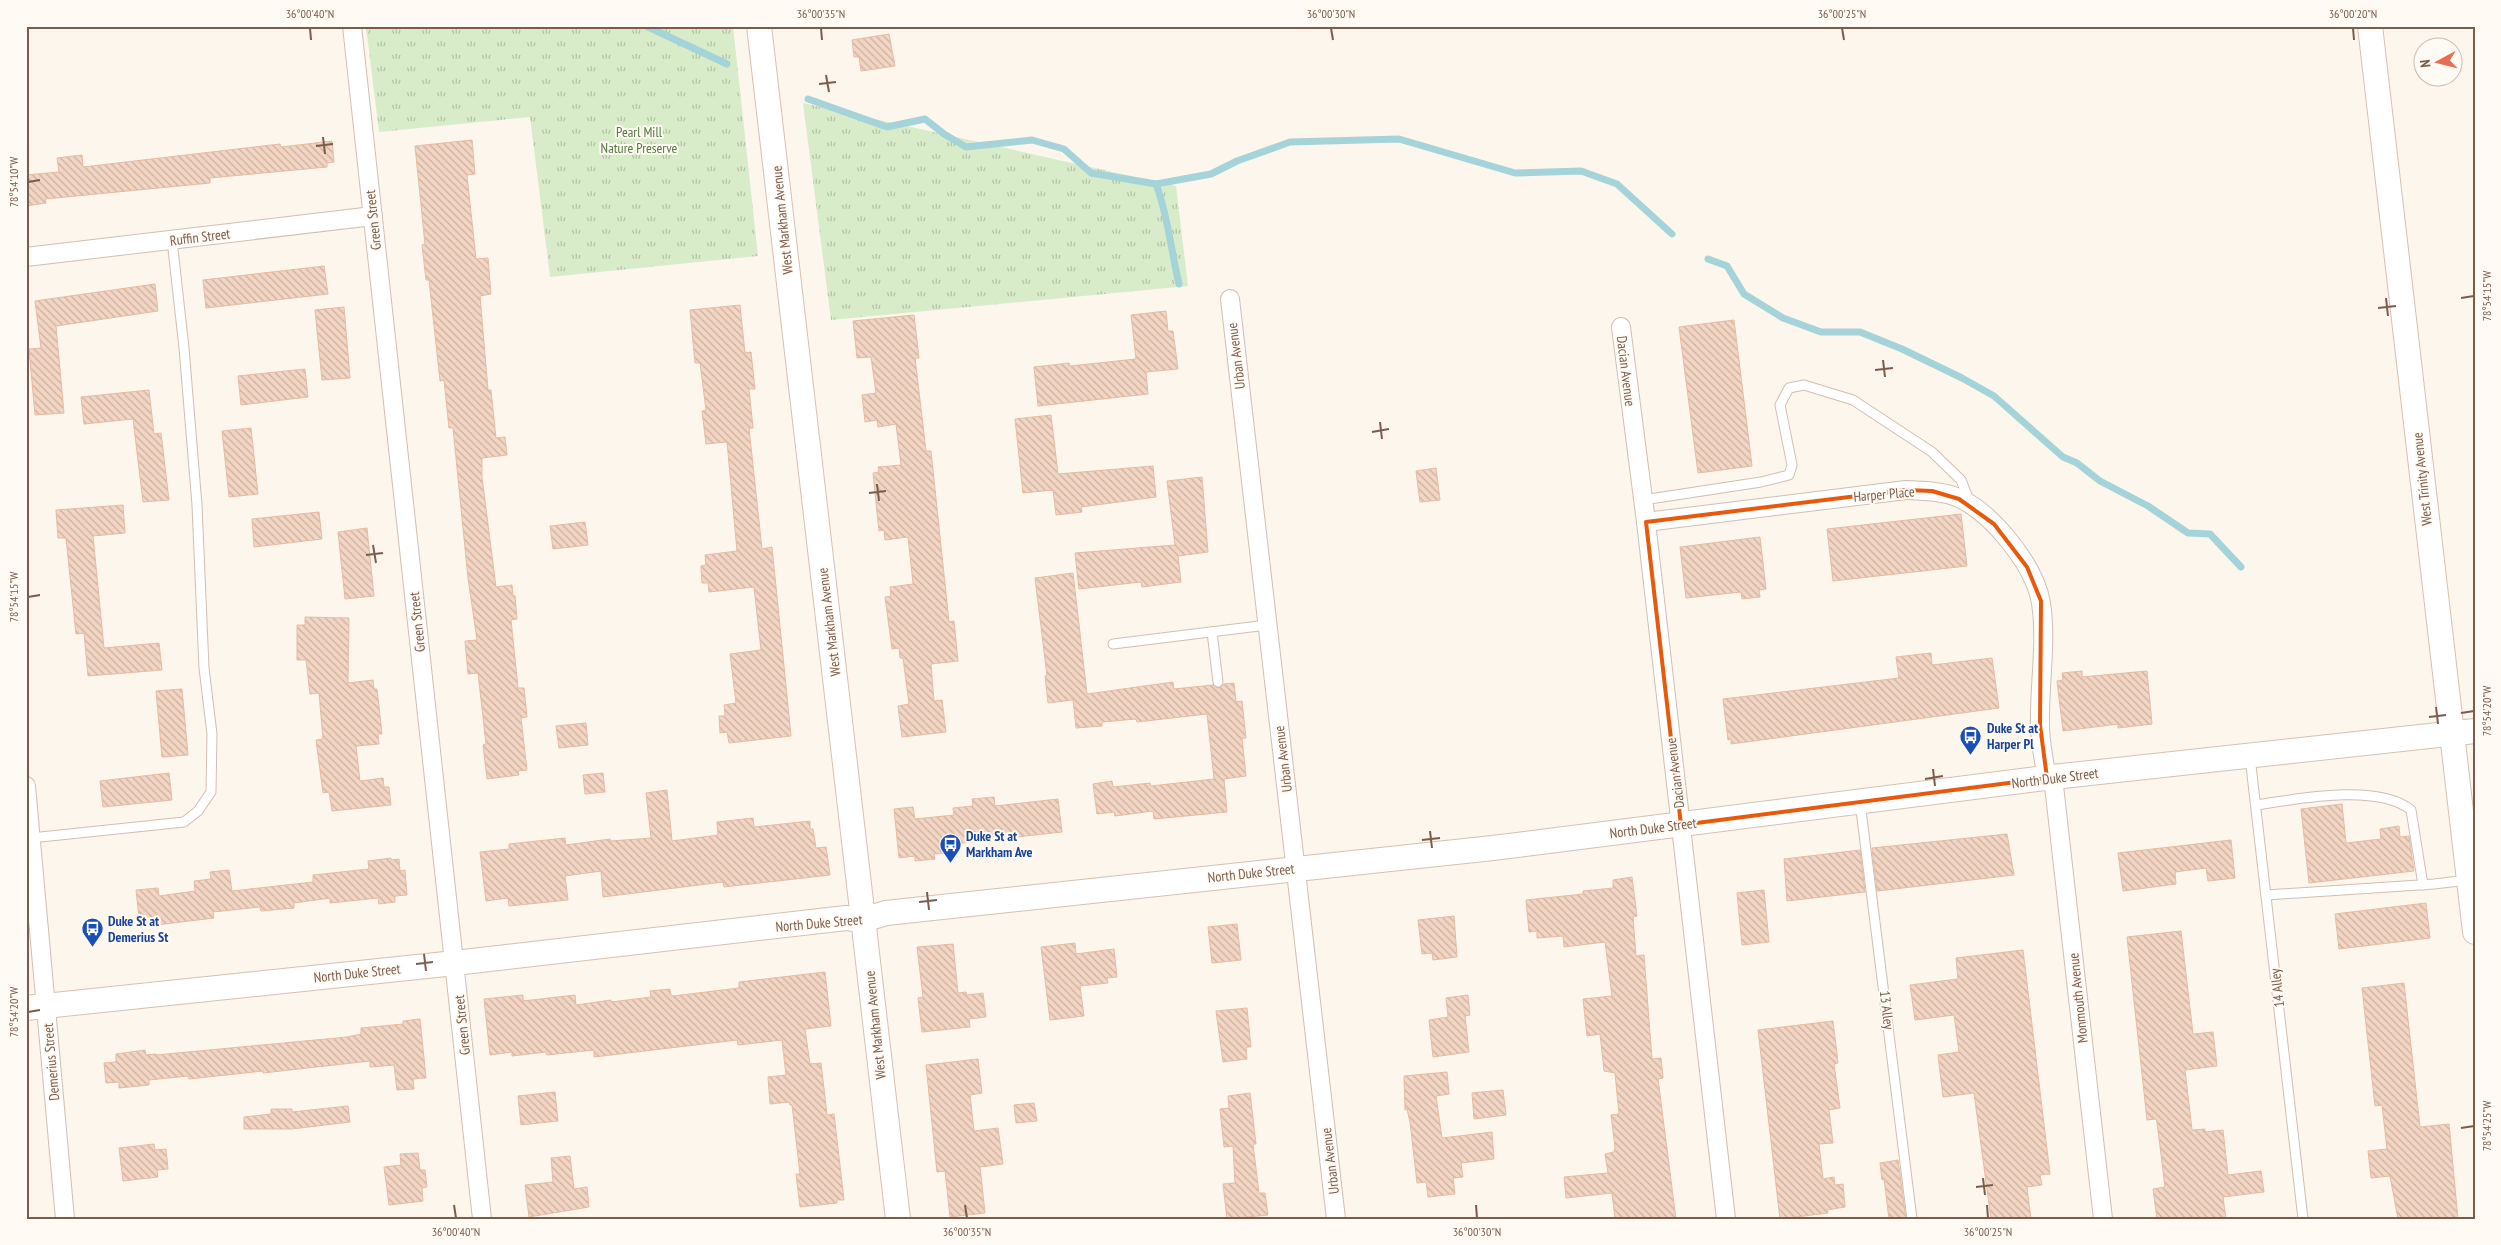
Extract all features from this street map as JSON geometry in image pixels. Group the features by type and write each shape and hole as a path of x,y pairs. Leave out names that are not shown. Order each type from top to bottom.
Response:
{"main road":[{"name":"West Markham Avenue","path":"759,26 898,1219"},
{"name":"West Trinity Avenue","path":"2370,26 2450,734 2475,932"},
{"name":"North Duke Street","path":"36,1006 455,963 846,918 863,920 886,913 1493,848 2050,778 2475,731"}],"street":[{"name":"Green Street","path":"352,26 482,1219"},
{"name":"Ruffin Street","path":"26,257 373,216"},
{"name":"Urban Avenue","path":"1230,299 1336,1219"},
{"name":"Dacian Avenue","path":"1621,327 1646,522 1726,1219"},
{"name":"Harper Place","path":"1646,522 1906,490 1932,491 1959,498 1994,524 2006,537 2027,567 2038,588 2042,614 2040,725 2050,778"},
{"name":"Monmouth Avenue","path":"2050,778 2103,1219"},
{"name":"Demerius Street","path":"26,786 31,838 36,1006 65,1219"}],"lane":[{"path":"31,838 184,822 198,811 211,792 212,734 204,668 197,504 184,348 172,240"},
{"path":"1643,500 1761,482 1789,474 1792,465 1780,405 1789,388 1804,385 1853,400 1932,452 1961,480 1971,506"},
{"path":"1113,644 1267,625"},
{"path":"1212,632 1218,682"},
{"name":"14 Alley","path":"2250,757 2303,1219"},
{"path":"2256,805 2340,793 2400,801 2411,810 2423,885"},
{"name":"13 Alley","path":"1860,802 1912,1219"},
{"path":"2266,895 2423,885 2468,880"}],"highlighted area":[{"path":"1906,490 1932,491 1959,499 1994,524 2027,567 2041,601 2040,725 2047,778 1681,825 1646,522"}],"green space":[{"name":"Pearl Mill Nature Preserve","path":"366,26 733,26 758,256 550,277 530,117 379,132"},
{"path":"803,103 1176,186 1188,286 831,320"}],"building":[{"path":"889,34 895,66 861,71 859,57 854,57 852,40"},
{"path":"472,140 475,174 467,175 476,259 488,258 491,294 480,296 488,390 491,390 496,438 505,437 507,455 482,458 482,477 496,587 512,585 513,596 515,596 517,619 511,620 518,688 524,688 527,717 521,718 527,770 518,771 519,775 487,779 483,745 486,744 478,673 468,674 465,641 477,640 468,578 453,428 449,428 444,380 440,381 429,280 426,280 422,245 425,244 415,146"},
{"path":"332,141 334,162 327,163 327,167 210,178 210,183 45,199 46,203 26,206 26,175 59,172 57,158 82,155 83,167 280,144 281,147"},
{"path":"324,266 328,294 206,308 203,280"},
{"path":"155,284 158,311 56,326 64,413 35,415 29,349 41,348 35,301"},
{"path":"740,305 745,353 751,352 755,389 749,389 753,428 749,428 762,549 772,547 791,736 729,743 727,732 720,733 719,716 725,716 724,705 736,703 730,654 761,650 754,587 709,592 708,583 702,583 701,566 706,565 705,555 737,551 727,442 706,444 702,411 706,410 700,363 695,363 690,310"},
{"path":"344,307 350,378 322,380 315,310"},
{"path":"1166,311 1168,331 1173,331 1178,369 1146,372 1148,394 1038,406 1034,367 1069,363 1070,366 1136,359 1131,315"},
{"path":"914,315 919,358 915,358 926,451 931,451 949,622 954,621 958,661 931,664 934,701 942,700 946,732 902,737 898,706 909,704 903,658 900,658 899,648 892,649 885,597 891,596 890,587 913,584 908,537 885,540 884,530 879,531 873,473 879,472 878,467 901,465 896,424 878,427 877,420 865,422 862,395 876,393 871,357 857,358 853,321"},
{"path":"1734,320 1752,466 1698,473 1679,327"},
{"path":"305,369 308,397 241,405 238,376"},
{"path":"149,390 154,434 161,433 169,500 143,502 133,419 84,424 81,397"},
{"path":"1051,415 1058,474 1153,466 1156,497 1081,507 1082,512 1056,515 1053,490 1023,493 1015,419"},
{"path":"251,428 258,494 229,497 222,431"},
{"path":"1436,468 1440,500 1420,502 1416,471"},
{"path":"1202,477 1208,552 1178,556 1181,582 1142,587 1141,582 1079,589 1075,553 1175,545 1167,481"},
{"path":"123,505 125,533 93,536 104,648 159,643 162,670 88,676 84,633 76,634 66,538 58,538 56,510"},
{"path":"319,512 322,539 254,547 252,519"},
{"path":"1961,514 1967,566 1833,581 1827,529"},
{"path":"585,522 588,545 553,549 550,526"},
{"path":"367,528 374,596 345,599 338,532"},
{"path":"1760,537 1766,589 1759,590 1760,597 1742,599 1741,592 1686,598 1680,547"},
{"path":"1073,573 1087,694 1173,682 1174,689 1213,685 1218,688 1224,684 1234,683 1236,702 1242,701 1246,738 1242,738 1246,776 1224,779 1227,812 1154,819 1153,811 1115,816 1114,812 1097,814 1093,784 1112,781 1113,787 1150,783 1151,786 1214,779 1207,714 1137,722 1136,719 1102,722 1102,726 1076,728 1073,700 1048,703 1045,676 1047,676 1035,578"},
{"path":"305,617 349,618 348,683 373,680 374,689 377,689 382,734 378,734 379,744 356,746 360,781 383,778 384,787 389,787 391,805 332,811 329,792 323,793 316,740 323,739 319,693 310,694 306,660 297,660 297,625 305,625"},
{"path":"1931,653 1932,665 1992,658 1999,708 1731,744 1731,739 1728,740 1723,699 1899,678 1896,657"},
{"path":"2082,671 2082,677 2147,671 2152,724 2118,728 2118,724 2063,731 2057,681 2063,680 2062,673"},
{"path":"182,689 188,755 162,757 156,691"},
{"path":"586,723 588,745 559,748 556,726"},
{"path":"169,773 172,800 103,807 100,781"},
{"path":"603,773 605,792 585,794 583,775"},
{"path":"667,790 672,841 718,835 717,822 753,818 754,827 810,821 810,829 813,829 816,848 826,847 830,875 724,887 723,882 603,897 601,871 565,876 568,900 509,906 508,898 486,901 480,852 509,849 509,844 565,838 566,845 610,839 611,841 651,838 646,793"},
{"path":"994,797 995,806 1058,799 1062,832 944,845 944,853 934,854 935,859 915,861 915,856 899,858 894,809 913,807 915,819 954,815 953,808 973,806 972,799"},
{"path":"2342,804 2346,843 2381,839 2380,829 2399,826 2400,837 2409,836 2414,871 2309,883 2301,809"},
{"path":"2007,834 2014,875 1877,891 1872,848"},
{"path":"2231,840 2235,878 2208,881 2206,868 2175,872 2176,884 2123,891 2118,853"},
{"path":"1860,850 1865,892 1787,901 1784,859"},
{"path":"391,858 391,860 399,859 400,871 405,870 407,895 395,896 395,902 379,904 378,898 330,903 330,898 294,903 294,908 261,911 260,907 213,912 214,918 140,927 136,890 158,888 159,896 195,891 194,881 211,879 210,872 229,870 232,891 313,882 313,875 369,869 368,861"},
{"path":"1632,877 1637,916 1633,917 1636,956 1644,955 1652,1059 1661,1058 1663,1078 1658,1079 1676,1219 1615,1219 1612,1193 1566,1198 1564,1177 1608,1173 1605,1154 1614,1152 1615,1147 1611,1115 1619,1114 1615,1073 1604,1071 1600,1034 1587,1036 1583,999 1612,996 1605,942 1564,947 1563,936 1537,938 1537,931 1529,932 1526,900 1583,894 1583,891 1613,888 1613,880"},
{"path":"1764,890 1769,942 1742,945 1737,893"},
{"path":"2426,903 2430,938 2339,949 2335,914"},
{"path":"1454,916 1457,957 1433,960 1432,953 1422,954 1418,920"},
{"path":"1237,924 1241,960 1212,963 1208,927"},
{"path":"2181,931 2193,1034 2213,1032 2217,1066 2185,1070 2192,1130 2205,1129 2205,1132 2223,1130 2228,1175 2261,1171 2264,1192 2223,1197 2226,1219 2157,1219 2153,1189 2165,1187 2157,1122 2156,1119 2147,1120 2127,937"},
{"path":"1075,943 1076,954 1114,949 1117,977 1107,978 1108,983 1080,986 1084,1016 1050,1020 1041,947"},
{"path":"953,944 958,993 966,992 967,995 983,993 986,1017 969,1019 970,1027 922,1032 918,998 923,997 917,947"},
{"path":"2023,950 2050,1174 2040,1175 2042,1185 2027,1187 2031,1219 1991,1219 1974,1093 1943,1097 1938,1055 1959,1052 1954,1015 1915,1020 1910,985 1958,979 1956,958"},
{"path":"825,972 831,1026 805,1029 810,1064 821,1063 827,1115 834,1114 844,1200 837,1200 837,1203 800,1207 796,1174 800,1174 792,1105 789,1102 770,1104 768,1077 786,1075 782,1040 738,1045 737,1040 594,1057 594,1050 547,1055 546,1052 512,1056 512,1052 490,1055 484,999 523,995 523,1001 575,995 576,1005 651,997 650,991 670,989 673,996 739,988 739,982"},
{"path":"2404,983 2420,1127 2449,1124 2458,1219 2398,1219 2390,1176 2371,1178 2368,1151 2387,1149 2382,1105 2375,1106 2362,988"},
{"path":"1468,995 1470,1015 1465,1016 1469,1052 1433,1057 1429,1020 1448,1017 1446,998"},
{"path":"1247,1008 1251,1047 1246,1047 1247,1059 1223,1062 1216,1011"},
{"path":"420,1019 426,1078 413,1079 414,1089 397,1090 394,1065 370,1067 370,1061 263,1073 263,1071 189,1079 188,1076 149,1080 149,1085 119,1088 119,1082 106,1083 104,1063 116,1062 116,1054 145,1050 146,1055 156,1055 347,1037 361,1034 361,1028 403,1024 403,1021"},
{"path":"1833,1021 1838,1063 1834,1064 1840,1108 1829,1110 1833,1143 1819,1144 1823,1179 1834,1177 1835,1185 1843,1184 1845,1207 1827,1210 1828,1213 1780,1219 1758,1030"},
{"path":"978,1059 982,1093 970,1095 974,1131 998,1128 1003,1164 980,1167 985,1213 950,1217 945,1171 937,1172 926,1065"},
{"path":"1447,1072 1449,1094 1436,1096 1442,1138 1492,1132 1494,1159 1461,1163 1463,1177 1453,1178 1455,1194 1428,1197 1426,1182 1417,1183 1410,1122 1407,1109 1405,1110 1404,1076"},
{"path":"1503,1090 1506,1115 1474,1119 1472,1093"},
{"path":"555,1092 558,1121 521,1125 518,1096"},
{"path":"1250,1093 1256,1144 1253,1144 1259,1193 1265,1193 1268,1215 1227,1219 1223,1184 1235,1183 1233,1146 1224,1147 1220,1109 1229,1108 1228,1096"},
{"path":"1034,1103 1037,1121 1016,1123 1014,1105"},
{"path":"348,1106 350,1122 292,1129 244,1129 244,1117 271,1114 271,1109 292,1109 292,1112"},
{"path":"154,1144 155,1150 166,1149 168,1169 157,1170 158,1177 123,1181 119,1148"},
{"path":"418,1153 420,1170 425,1170 427,1187 422,1188 423,1201 389,1205 384,1167 401,1165 400,1154"},
{"path":"570,1156 574,1189 587,1187 589,1207 529,1217 525,1185 553,1182 551,1158"},
{"path":"1898,1160 1906,1219 1889,1219 1880,1163"}],"waterway":[{"path":"646,26 727,64"},
{"path":"808,99 887,127 925,119 944,134 966,147 1032,140 1064,149 1091,173 1156,184 1211,174 1237,161 1290,142 1399,139 1515,173 1581,171 1617,184 1672,234"},
{"path":"1156,184 1179,284"},
{"path":"1708,259 1727,266 1744,294 1783,318 1821,332 1860,332 1902,349 1994,396 2063,457 2077,463 2100,481 2148,506 2188,533 2210,534 2241,567"}],"place":[{"name":"Duke St at Harper Pl","path":"1971,755"},
{"name":"Duke St at Markham Ave","path":"950,863"},
{"name":"Duke St at Demerius St","path":"92,948"}]}
